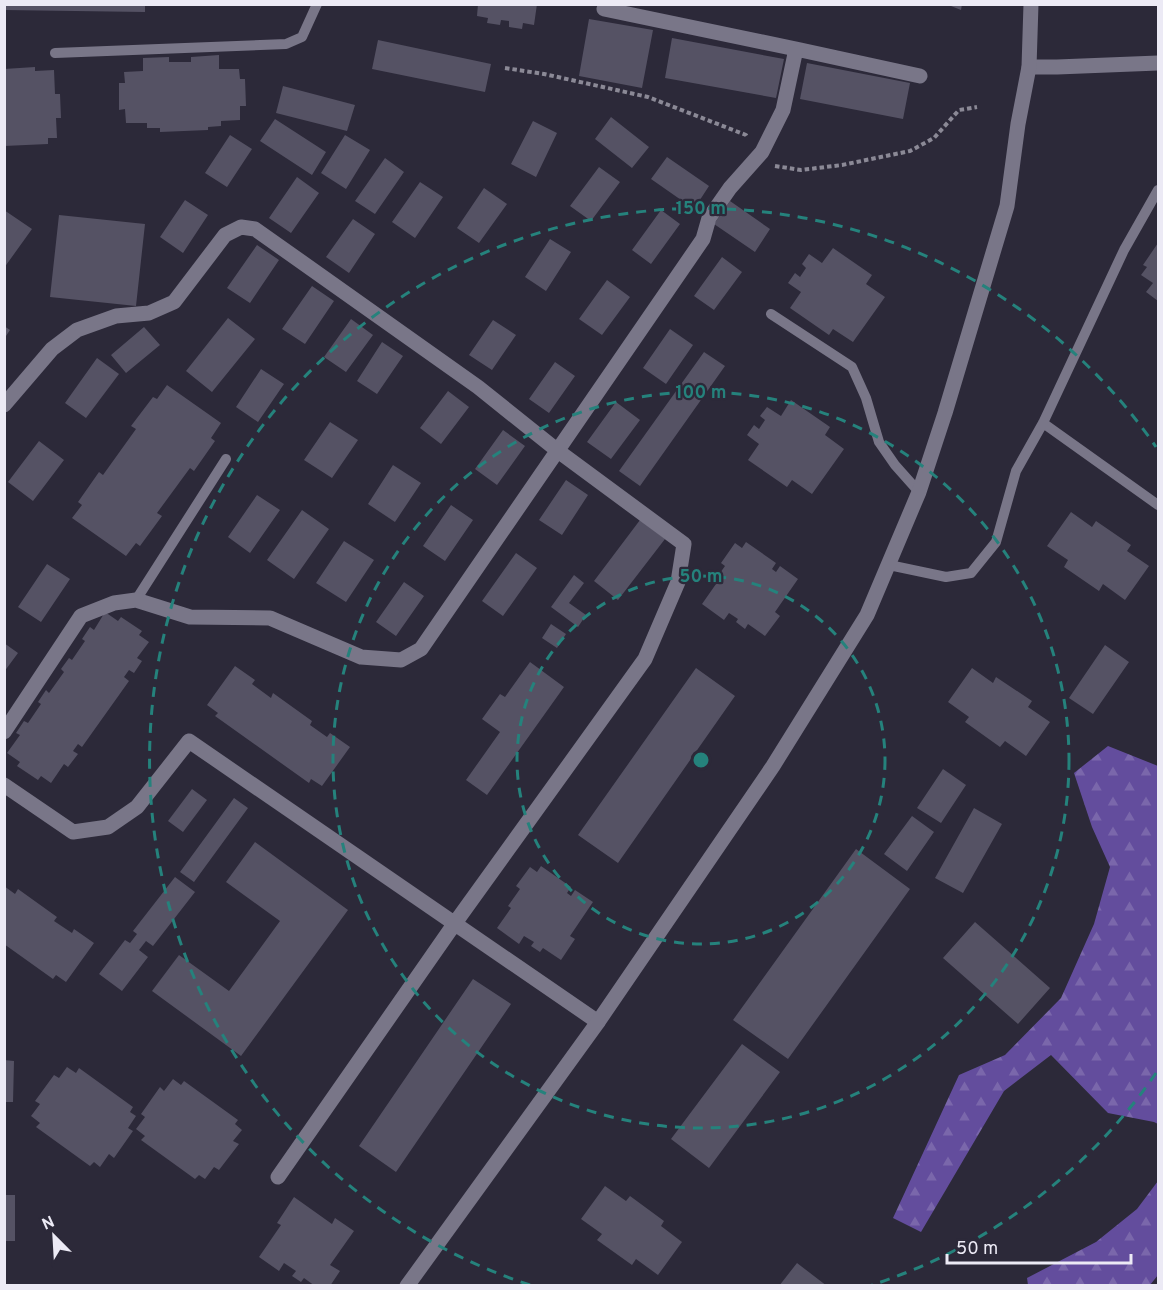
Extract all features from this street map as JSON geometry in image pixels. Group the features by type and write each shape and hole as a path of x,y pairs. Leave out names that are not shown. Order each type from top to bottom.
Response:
{"street":[{"path":"407,1286 598,1022 773,766 867,615 919,492 1007,206 1018,124 1029,67 1031,4"},
{"path":"604,9 920,76"},
{"path":"4,732 81,616 114,603 136,600 190,617 270,618 362,657 401,660 421,649 703,239 709,218 730,188 762,152 783,110 796,49"},
{"path":"1029,67 1057,68 1158,63"},
{"path":"4,405 52,349 78,330 116,316 149,313 174,302 225,235 241,227 255,229 478,387 558,451 684,544 678,582 645,659 455,923 278,1177"},
{"path":"4,785 73,832 108,827 137,807 189,741 598,1022"}],"lane":[{"path":"55,52 286,44 302,37 317,4"},
{"path":"889,565 946,577 971,573 996,542 1016,471 1043,423 1124,250 1158,190"},
{"path":"771,314 852,368 866,398 879,442 895,465 919,492"},
{"path":"1043,423 1158,505"},
{"path":"136,600 226,459"}],"path":[{"path":"505,68 544,74 648,97 746,135 762,152 770,165 801,170 842,165 910,151 934,138 958,110 977,107"}],"green space":[{"path":"1108,746 1158,766 1158,1124 1108,1113 1051,1055 1004,1091 921,1232 893,1218 959,1075 1005,1055 1061,998 1094,924 1110,867 1092,827 1074,773"},
{"path":"1158,1181 1158,1275 1150,1285 1028,1285 1027,1278 1096,1242 1137,1209"}],"building":[{"path":"4,4 145,4 145,12 4,10"},
{"path":"478,4 537,4 534,25 523,23 522,29 509,27 509,21 501,20 500,25 487,23 488,18 477,16"},
{"path":"946,4 962,4 961,10"},
{"path":"589,19 653,30 642,88 579,76"},
{"path":"672,38 784,59 776,98 665,78"},
{"path":"378,40 491,64 485,92 372,69"},
{"path":"219,55 219,69 239,69 240,79 245,79 246,106 240,106 240,120 221,121 221,126 208,127 208,130 160,132 160,128 147,128 147,123 126,123 125,109 119,110 119,83 125,83 124,72 143,71 143,58 169,57 169,62 191,62 191,57"},
{"path":"807,63 910,83 903,119 800,99"},
{"path":"35,67 35,71 54,70 55,94 60,94 61,118 56,118 57,138 48,138 48,144 4,146 4,69"},
{"path":"283,86 355,105 347,131 276,113"},
{"path":"611,117 649,147 632,168 595,139"},
{"path":"275,119 326,152 312,175 260,141"},
{"path":"533,121 557,133 536,177 511,164"},
{"path":"230,135 252,149 227,187 205,173"},
{"path":"345,135 370,150 346,189 321,173"},
{"path":"667,157 709,186 694,209 651,179"},
{"path":"385,158 404,172 375,214 355,201"},
{"path":"599,167 620,182 591,221 570,206"},
{"path":"297,177 319,193 291,233 269,218"},
{"path":"420,182 443,197 415,238 392,222"},
{"path":"484,188 507,204 479,243 457,228"},
{"path":"185,200 208,215 183,253 160,237"},
{"path":"730,201 770,229 755,252 714,224"},
{"path":"4,210 32,229 4,268"},
{"path":"661,210 680,224 651,264 632,250"},
{"path":"59,215 145,224 136,306 50,297"},
{"path":"353,219 375,234 349,273 326,257"},
{"path":"550,239 571,252 546,291 525,277"},
{"path":"1158,243 1158,301 1146,292 1153,283 1141,275 1147,267 1143,265"},
{"path":"257,245 279,260 250,303 227,288"},
{"path":"833,248 872,275 866,284 885,297 853,342 833,329 829,335 790,308 801,292 788,283 795,273 800,277 806,268 802,264 809,254 822,263"},
{"path":"722,257 742,272 714,310 694,296"},
{"path":"607,280 630,297 602,335 579,319"},
{"path":"312,286 334,301 305,344 282,329"},
{"path":"228,318 255,339 212,392 186,371"},
{"path":"351,319 373,335 346,372 324,357"},
{"path":"493,320 516,335 492,370 469,355"},
{"path":"4,326 10,330 4,339"},
{"path":"144,327 160,345 126,373 111,355"},
{"path":"670,329 693,345 666,384 643,368"},
{"path":"382,342 403,356 377,394 357,381"},
{"path":"704,352 725,366 640,486 619,471"},
{"path":"97,358 119,374 86,418 65,403"},
{"path":"555,362 575,376 549,413 529,399"},
{"path":"261,369 284,384 258,422 236,407"},
{"path":"167,385 221,423 211,438 215,441 194,471 190,468 157,513 162,516 140,546 136,543 126,556 72,518 82,505 78,502 99,472 103,475 136,429 131,426 153,397 157,399"},
{"path":"448,391 469,407 441,444 420,428"},
{"path":"791,400 830,427 825,435 844,449 812,494 792,480 787,487 748,460 759,444 747,435 754,425 759,429 765,420 760,416 767,407 781,416"},
{"path":"616,402 640,420 611,459 587,442"},
{"path":"330,422 358,440 332,478 304,460"},
{"path":"503,430 525,446 497,485 475,469"},
{"path":"39,441 64,460 33,501 8,482"},
{"path":"393,465 421,483 395,522 368,504"},
{"path":"566,480 588,495 562,535 539,520"},
{"path":"257,495 280,510 250,553 228,537"},
{"path":"451,505 473,520 445,561 423,546"},
{"path":"302,510 329,529 294,579 267,560"},
{"path":"1071,512 1092,527 1096,521 1131,545 1127,551 1149,566 1125,600 1103,584 1099,591 1064,567 1068,560 1047,546"},
{"path":"640,520 665,539 618,600 594,581"},
{"path":"344,541 374,560 346,602 316,583"},
{"path":"746,542 776,563 772,569 776,572 780,566 798,579 775,612 780,616 765,636 748,624 745,629 736,622 738,619 729,613 724,620 702,604 725,566 721,563 735,543 742,548"},
{"path":"516,553 537,568 503,616 482,601"},
{"path":"47,564 70,579 41,622 18,607"},
{"path":"574,575 584,583 569,603 586,615 578,627 551,607"},
{"path":"404,582 424,596 396,636 376,622"},
{"path":"105,612 118,621 121,617 142,631 139,635 149,642 137,658 142,661 134,673 129,670 124,677 129,681 82,747 78,744 73,751 78,754 68,767 64,764 51,783 41,776 38,780 17,766 20,762 7,753 20,735 16,733 24,721 28,723 41,704 38,702 46,690 49,693 64,672 61,669 69,658 72,660 85,641 82,639 90,627 94,630"},
{"path":"551,624 566,634 557,648 542,638"},
{"path":"4,643 18,653 4,672"},
{"path":"1105,645 1129,662 1093,714 1069,698"},
{"path":"530,662 564,687 487,795 466,780 500,732 482,719 500,694 505,697"},
{"path":"235,666 255,680 252,684 271,698 273,693 312,721 310,725 327,737 330,733 350,747 322,786 311,779 309,783 215,716 218,713 207,705"},
{"path":"696,668 735,696 618,863 578,835"},
{"path":"972,668 993,683 996,677 1032,701 1028,707 1050,722 1026,756 1005,741 1000,747 965,722 969,717 948,702"},
{"path":"943,769 966,785 941,823 917,808"},
{"path":"192,789 207,800 183,832 168,821"},
{"path":"234,798 248,808 194,882 180,872"},
{"path":"974,808 1002,824 963,893 935,878"},
{"path":"912,816 934,832 907,871 884,854"},
{"path":"255,842 348,910 241,1056 152,991 179,955 229,991 280,921 226,882"},
{"path":"856,849 910,889 788,1059 733,1020"},
{"path":"541,866 571,887 567,893 571,896 575,890 593,902 570,936 575,939 561,960 543,948 540,952 531,946 534,942 524,936 519,944 497,928 511,908 508,906 520,889 516,886 530,867 537,872"},
{"path":"175,877 195,892 153,946 146,941 139,950 148,957 122,991 99,974 125,940 130,943 137,934 133,931"},
{"path":"4,886 15,894 18,889 57,917 54,921 72,933 74,929 94,943 66,982 56,975 53,979 4,944"},
{"path":"975,922 1050,988 1018,1024 943,958"},
{"path":"473,979 511,1004 396,1172 359,1146"},
{"path":"742,1044 780,1072 709,1168 671,1139"},
{"path":"4,1060 14,1061 13,1102 4,1102"},
{"path":"67,1067 76,1073 79,1068 133,1107 130,1112 136,1116 128,1128 133,1131 114,1158 109,1154 100,1167 94,1162 90,1166 36,1127 40,1123 31,1116 40,1104 35,1101 54,1075 59,1078"},
{"path":"173,1079 181,1085 184,1081 238,1120 235,1124 242,1130 233,1141 239,1144 219,1170 214,1167 205,1179 199,1175 195,1179 141,1140 145,1136 136,1129 145,1117 141,1114 160,1087 164,1091"},
{"path":"605,1186 626,1201 630,1196 664,1221 661,1226 682,1242 658,1275 636,1259 632,1265 597,1240 602,1234 581,1219"},
{"path":"4,1195 15,1195 15,1241 4,1241"},
{"path":"294,1197 332,1224 335,1218 354,1231 330,1265 340,1271 330,1286 315,1286 304,1278 301,1282 292,1276 296,1271 284,1263 279,1271 259,1257 281,1225 277,1223"},
{"path":"797,1263 827,1286 779,1286"}]}
